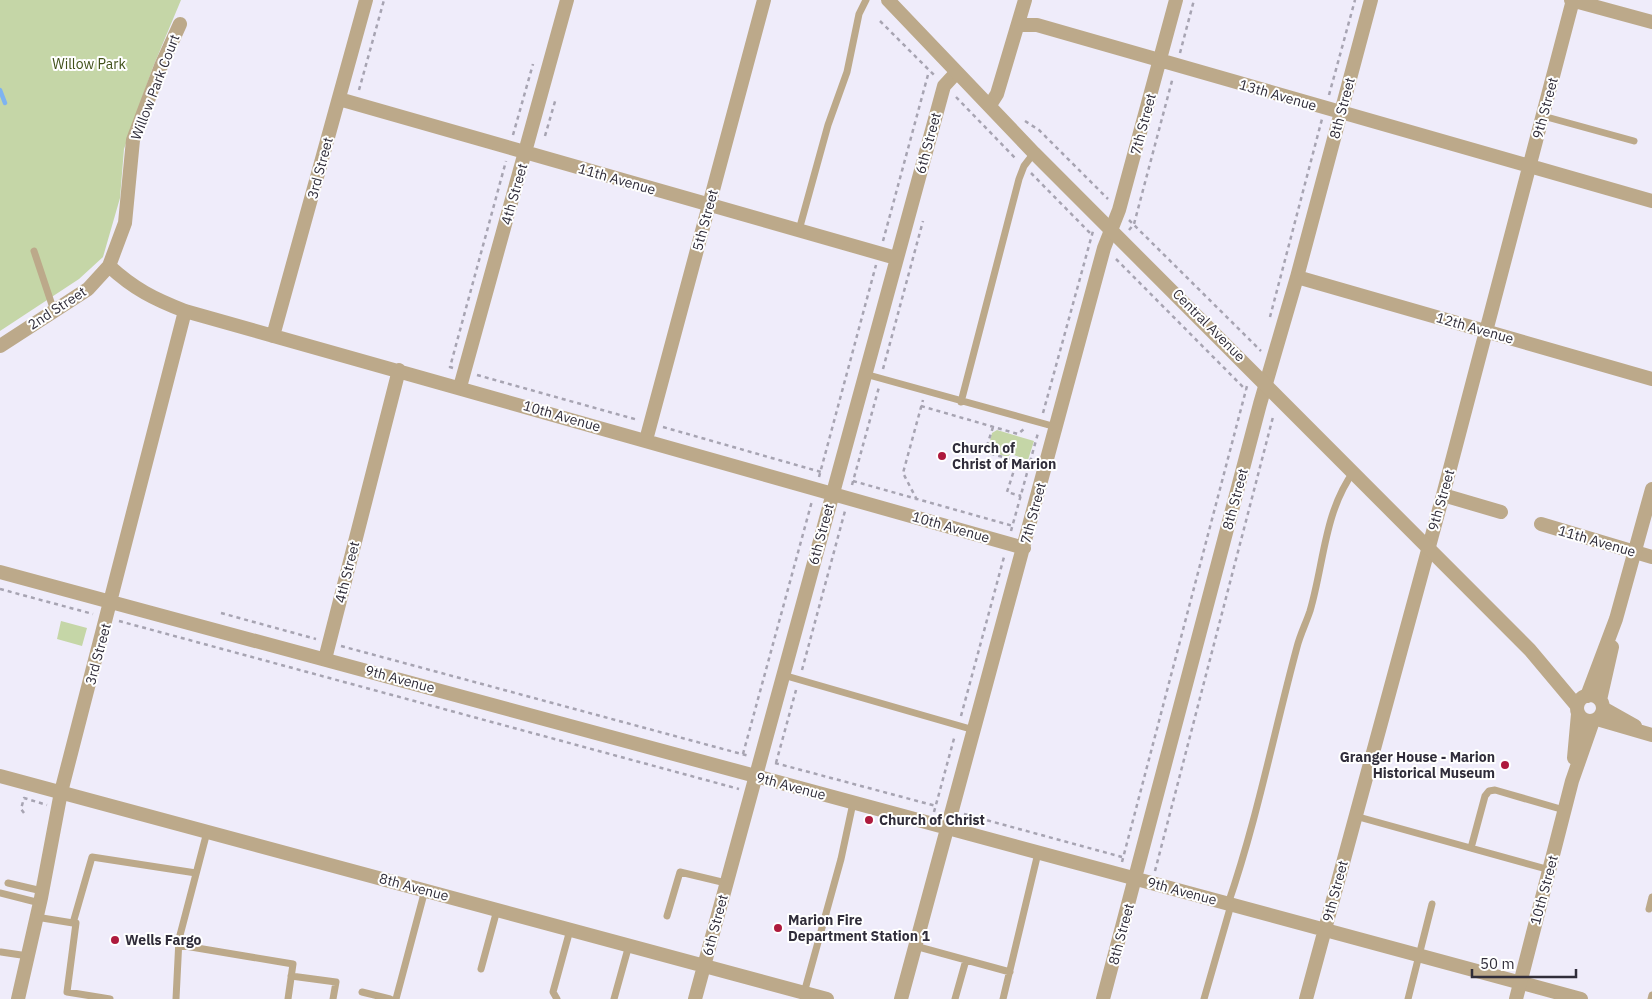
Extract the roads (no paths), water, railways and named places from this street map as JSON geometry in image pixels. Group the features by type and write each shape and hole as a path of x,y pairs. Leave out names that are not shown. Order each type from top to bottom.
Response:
{"street":[{"name":"3rd Street","path":"273,336 366,0"},
{"name":"4th Street","path":"460,387 567,0"},
{"name":"5th Street","path":"646,440 764,0"},
{"path":"990,105 997,94 1025,0"},
{"name":"7th Street","path":"901,999 1104,248 1119,210 1176,0"},
{"name":"8th Street","path":"1103,999 1371,0"},
{"path":"1573,0 1652,22"},
{"name":"9th Street","path":"1306,999 1443,495 1573,0"},
{"name":"Central Avenue","path":"891,1 956,73 990,105 1034,153 1354,471 1530,650 1557,671 1581,703"},
{"name":"Willow Park Court","path":"109,266 125,223 128,207 130,154 133,140 161,66 180,24"},
{"name":"13th Avenue","path":"1018,25 1037,25 1652,201"},
{"name":"6th Street","path":"695,999 944,86 956,73"},
{"name":"11th Avenue","path":"339,99 896,258"},
{"name":"2nd Street","path":"0,346 88,289 109,266"},
{"name":"10th Avenue","path":"109,266 129,285 150,297 186,311 1024,548"},
{"name":"12th Avenue","path":"1297,277 1652,379"},
{"name":"3rd Street","path":"18,999 41,897 61,792 112,602 186,311"},
{"name":"4th Street","path":"325,659 399,370"},
{"name":"10th Street","path":"1516,999 1572,781 1598,712 1616,619 1652,489"},
{"path":"1443,495 1501,512"},
{"name":"11th Avenue","path":"1541,524 1652,557"},
{"name":"9th Avenue","path":"0,572 1581,999"},
{"name":"10th Street","path":"1572,781 1581,703 1616,619"},
{"path":"1593,695 1598,712 1584,720 1581,703 1593,695"},
{"path":"1598,712 1652,735"},
{"name":"8th Avenue","path":"0,776 828,999"}],"lane":[{"path":"799,230 828,125 847,72 859,14 866,0"},
{"path":"1543,116 1634,141"},
{"path":"961,402 1019,178 1024,166 1034,153"},
{"path":"34,251 54,311"},
{"path":"865,374 1056,427"},
{"path":"1204,999 1245,852 1297,646 1310,612 1330,523 1342,487 1354,471"},
{"path":"783,675 974,730"},
{"path":"1471,848 1484,796 1489,791 1495,790 1564,810"},
{"path":"804,993 841,859 853,803"},
{"path":"1355,816 1550,870"},
{"path":"176,999 179,945 207,832"},
{"path":"1004,999 1038,853"},
{"path":"36,917 73,923 92,857 196,873"},
{"path":"667,916 680,872 726,884"},
{"path":"8,882 41,897"},
{"path":"396,999 425,890"},
{"path":"0,893 41,897"},
{"path":"1649,909 1652,897"},
{"path":"1408,999 1432,904"},
{"path":"480,969 497,910"},
{"path":"76,923 67,992 110,999"},
{"path":"557,999 553,992 570,930"},
{"path":"179,945 293,964 288,999"},
{"path":"614,999 629,946"},
{"path":"915,946 1010,972"},
{"path":"1,952 28,956"},
{"path":"955,999 966,960"},
{"path":"291,976 336,982 333,999"},
{"path":"362,992 390,999"}],"waterway":[{"path":"0,90 5,103"}],"place":[{"name":"Church of Christ of Marion","path":"942,456"},
{"name":"Granger House - Marion Historical Museum","path":"1505,765"},
{"name":"Church of Christ","path":"869,820"},
{"name":"Marion Fire Department Station 1","path":"778,928"},
{"name":"Wells Fargo","path":"115,940"}],"park label":[{"name":"Willow Park","path":"89,64"}]}
